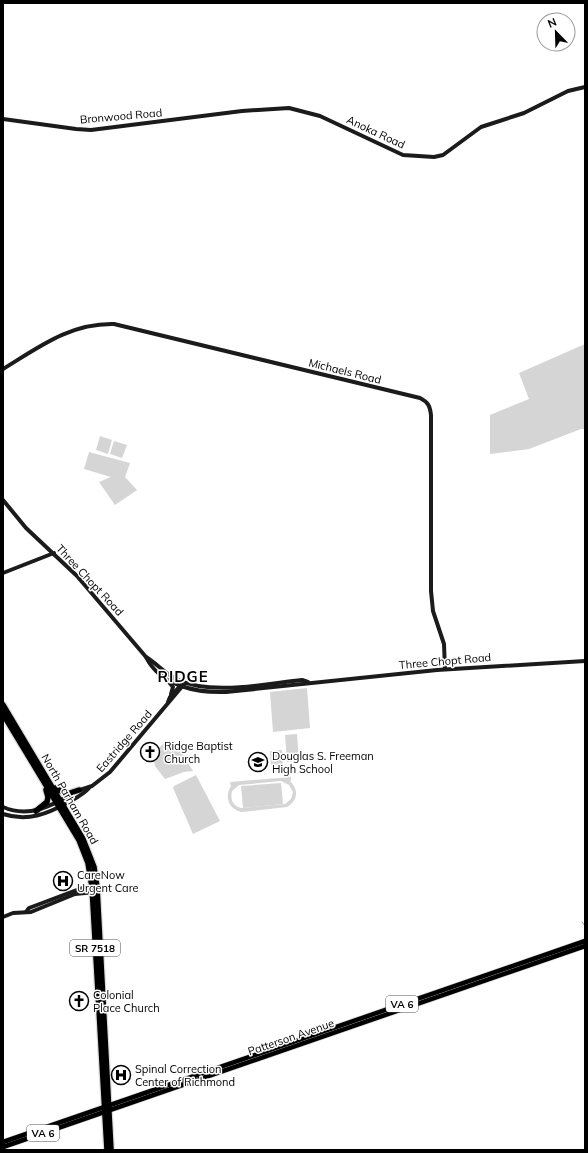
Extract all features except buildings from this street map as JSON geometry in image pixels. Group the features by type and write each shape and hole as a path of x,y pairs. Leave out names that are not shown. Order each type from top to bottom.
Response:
{"highway":[{"name":"North Parham Road","path":"3,705 52,786 60,804"},
{"name":"North Parham Road","path":"3,714 70,821 85,853 94,890 107,1150"},
{"path":"36,811 45,805 48,798 43,780"},
{"path":"52,786 65,794 79,790"},
{"name":"North Parham Road","path":"106,1109 111,1150"}],"main road":[{"name":"Patterson Avenue","path":"3,1147 106,1109 585,941"},
{"name":"Patterson Avenue","path":"3,1142 106,1109 585,946"}],"street":[{"name":"Anoka Road","path":"193,117 274,108 296,109 320,116 403,156 434,157 443,155 481,127 524,113 565,92 585,87"},
{"name":"Bronwood Road","path":"3,120 83,130 193,117"},
{"name":"Michaels Road","path":"3,369 26,354 64,333 114,324 397,393 427,402 430,406 431,415 432,601 444,644 445,669"},
{"name":"Three Chopt Road","path":"3,500 26,528 78,577 146,656 182,685 218,688 302,680 308,682"},
{"path":"3,573 54,553"},
{"name":"Three Chopt Road","path":"146,656 153,668 167,679 200,691 234,691 302,685 308,682 445,669 585,661"},
{"path":"167,679 173,687 172,697"},
{"name":"Eastridge Road","path":"60,804 86,792 111,771 182,685"},
{"path":"172,697 184,691 200,691"},
{"name":"Eastridge Road","path":"60,804 79,790 90,788"},
{"path":"3,806 16,811 36,811 60,804"},
{"path":"3,814 19,817 32,817 44,814 60,804"},
{"path":"3,917 12,913 26,912 29,908 82,888 94,890"}],"shaded area":[{"path":"585,344 585,429 581,429 529,449 490,454 490,415 529,399 519,373"},
{"path":"100,436 112,440 108,454 96,450"},
{"path":"114,441 127,445 122,458 110,454"},
{"path":"89,452 130,463 125,477 137,490 115,505 99,482 111,477 84,469"},
{"path":"307,688 310,728 273,732 270,692"},
{"path":"297,734 299,761 287,762 285,735"},
{"path":"175,742 193,771 184,772 165,779 155,766 153,754 164,743"},
{"path":"282,750 283,764 271,765 270,751"},
{"path":"196,775 220,821 193,834 173,788 174,786"},
{"path":"291,777 290,781 295,788 296,795 291,804 287,807 242,812 234,809 229,802 228,794 231,786 230,782","holes":["281,781 289,785 293,792 291,799 285,804 241,808 236,806 232,800 232,791 239,785"]},
{"path":"281,783 283,804 243,808 241,786"}],"waterway":[{"path":"582,922 585,926"}],"place":[{"name":"Ridge Baptist Church","path":"150,752"},
{"name":"Douglas S. Freeman High School","path":"258,762"},
{"name":"CareNow Urgent Care","path":"63,881"},
{"name":"Colonial Place Church","path":"79,1001"},
{"name":"Spinal Correction Center of Richmond","path":"121,1075"}],"district":[{"name":"RIDGE","path":"183,677"}]}
